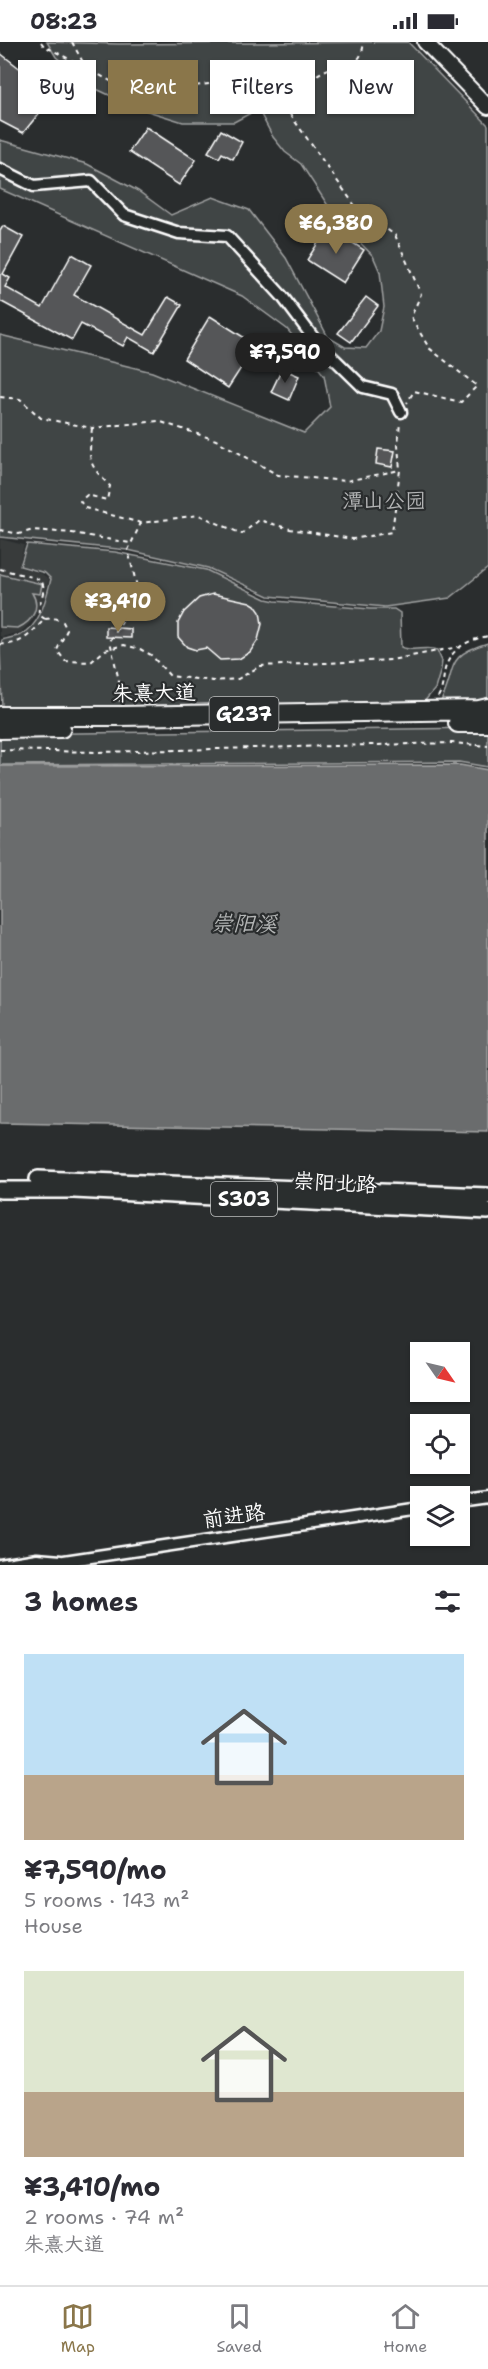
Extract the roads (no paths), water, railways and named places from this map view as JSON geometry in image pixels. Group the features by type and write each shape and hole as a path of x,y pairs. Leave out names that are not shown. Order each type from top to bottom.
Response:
{"highway":[{"name":"朱熹大道","path":"0,716 121,717 488,708"},
{"name":"朱熹大道","path":"0,729 488,723"}],"main road":[{"path":"425,42 488,107"},
{"path":"436,42 488,96"},
{"name":"崇阳北路","path":"0,1179 73,1179 488,1196"},
{"name":"崇阳北路","path":"0,1190 74,1190 488,1211"}],"street":[{"path":"0,169 34,186 91,181 124,214 179,233 227,236 282,296 315,340 363,387 392,394 401,412"},
{"path":"470,1500 488,1498"},
{"name":"前进路","path":"0,1565 37,1559 59,1563 410,1510"}],"water":[{"name":"崇阳溪","path":"460,765 488,770 488,1132 0,1123 0,766"}],"park label":[{"name":"潭山公园","path":"384,501"}]}
